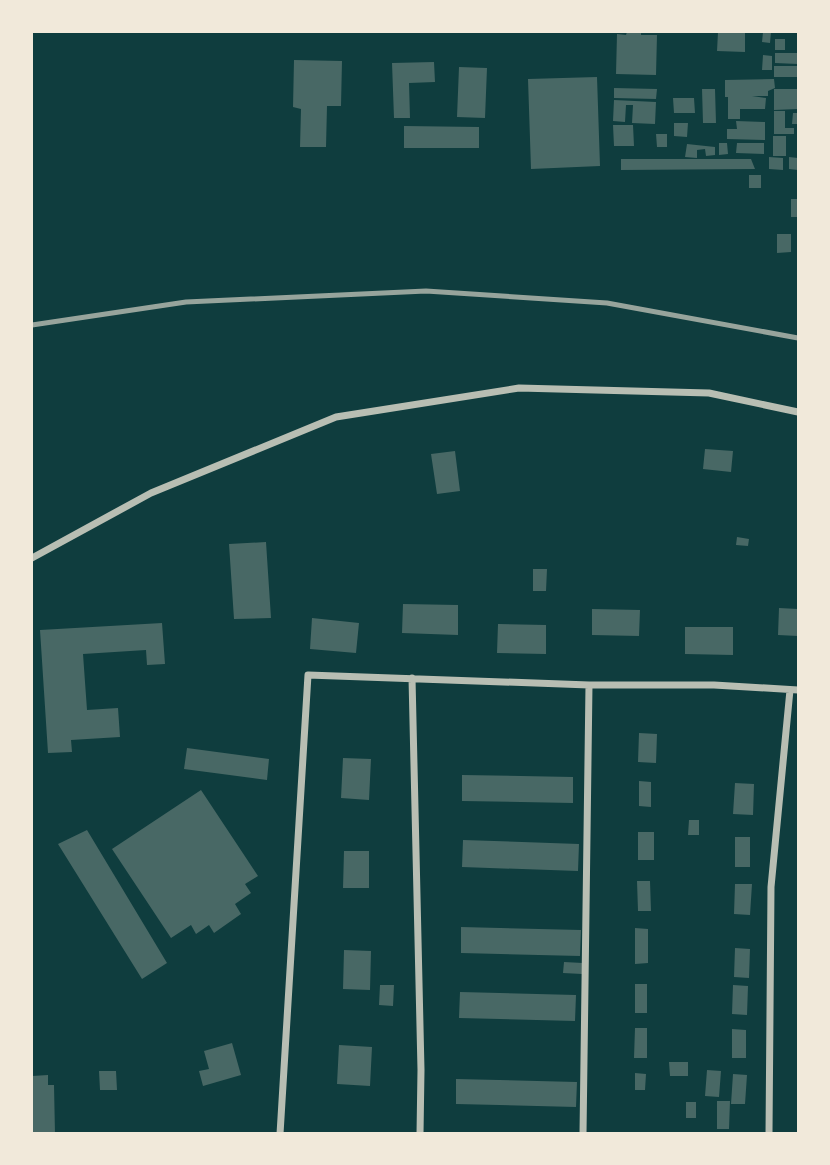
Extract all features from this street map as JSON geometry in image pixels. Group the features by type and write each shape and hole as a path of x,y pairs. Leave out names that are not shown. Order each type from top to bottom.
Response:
{"street":[{"path":"32,558 151,494 336,417 519,388 709,393 799,412"},
{"path":"280,1133 308,675 589,685 714,685 794,690 771,887 769,1133"},
{"path":"412,678 421,1070 420,1133"},
{"path":"583,1133 589,685"}],"building":[{"path":"627,32 657,35 656,75 616,74 617,34 626,35"},
{"path":"718,32 745,32 745,52 717,51"},
{"path":"763,32 771,32 770,43 762,42"},
{"path":"775,39 785,39 785,50 775,50"},
{"path":"775,53 798,53 798,64 775,63"},
{"path":"763,55 772,56 772,70 762,70"},
{"path":"294,60 342,61 341,106 327,106 326,147 300,147 301,109 293,107"},
{"path":"434,62 435,82 409,83 410,118 394,118 392,63"},
{"path":"774,66 798,66 798,77 774,77"},
{"path":"459,67 487,68 485,118 457,117"},
{"path":"597,77 600,166 531,169 528,79"},
{"path":"774,79 775,88 768,91 768,96 752,96 766,98 765,109 740,109 740,119 728,119 725,80"},
{"path":"614,88 657,89 656,99 614,98"},
{"path":"702,89 715,89 716,123 703,123"},
{"path":"774,89 798,89 798,109 774,110"},
{"path":"673,98 694,98 695,113 674,113"},
{"path":"614,100 656,102 655,124 632,123 633,105 626,105 625,122 613,121"},
{"path":"774,111 785,111 785,128 794,128 794,134 774,134"},
{"path":"793,113 798,113 798,124 792,124"},
{"path":"736,121 765,122 765,140 727,139 727,129 737,129"},
{"path":"674,123 688,123 687,137 674,136"},
{"path":"613,125 633,125 634,146 614,146"},
{"path":"404,126 479,127 479,148 404,148"},
{"path":"656,134 667,134 667,147 657,147"},
{"path":"773,136 786,136 786,156 773,156"},
{"path":"719,143 727,143 728,154 719,155"},
{"path":"737,143 764,143 764,154 736,153"},
{"path":"687,144 715,147 715,155 706,156 705,149 697,150 697,158 685,157"},
{"path":"769,157 783,158 783,170 769,169"},
{"path":"789,157 798,158 798,170 789,169"},
{"path":"621,159 751,159 755,169 621,170"},
{"path":"749,175 761,175 761,188 749,188"},
{"path":"791,199 798,199 798,217 791,217"},
{"path":"777,234 791,234 791,252 777,253"},
{"path":"705,449 733,451 731,472 703,469"},
{"path":"455,451 460,491 437,494 431,454"},
{"path":"737,537 749,539 748,546 736,545"},
{"path":"266,542 271,618 234,619 229,544"},
{"path":"533,569 547,569 546,591 533,591"},
{"path":"403,604 458,605 458,635 402,633"},
{"path":"779,608 798,609 798,636 778,635"},
{"path":"592,609 640,610 639,636 592,635"},
{"path":"312,618 359,623 356,653 310,649"},
{"path":"162,623 165,664 147,665 146,650 83,654 87,710 118,708 120,737 71,740 72,752 48,753 40,630"},
{"path":"498,624 546,625 546,654 497,653"},
{"path":"685,627 733,627 733,655 685,654"},
{"path":"639,733 657,734 656,763 638,762"},
{"path":"187,748 269,759 267,780 184,769"},
{"path":"343,758 371,759 369,800 341,798"},
{"path":"462,775 573,777 573,803 462,801"},
{"path":"639,781 651,782 651,807 639,806"},
{"path":"735,783 754,784 753,815 733,814"},
{"path":"201,790 258,876 245,884 251,893 235,904 241,914 214,933 209,925 196,934 191,925 171,938 112,849"},
{"path":"689,820 699,820 699,835 688,835"},
{"path":"87,830 167,963 142,979 58,844"},
{"path":"638,832 654,832 654,860 638,860"},
{"path":"735,837 750,837 750,867 735,867"},
{"path":"463,840 579,844 578,871 462,867"},
{"path":"344,851 369,851 369,888 343,888"},
{"path":"637,881 650,881 651,911 638,911"},
{"path":"735,884 752,884 750,915 734,914"},
{"path":"461,927 581,930 580,956 461,953"},
{"path":"635,928 648,929 648,963 635,964"},
{"path":"735,948 750,949 749,978 734,977"},
{"path":"344,950 371,951 370,990 343,989"},
{"path":"564,962 583,963 582,974 563,973"},
{"path":"635,984 647,984 647,1013 635,1013"},
{"path":"380,985 394,985 393,1006 379,1005"},
{"path":"733,985 748,986 747,1015 732,1014"},
{"path":"460,992 576,995 575,1021 459,1018"},
{"path":"635,1028 647,1028 647,1058 634,1058"},
{"path":"732,1029 746,1030 746,1058 732,1058"},
{"path":"232,1043 241,1075 203,1086 199,1071 209,1069 204,1051"},
{"path":"339,1045 372,1047 370,1086 337,1084"},
{"path":"669,1062 688,1062 688,1076 670,1076"},
{"path":"707,1070 721,1071 719,1097 705,1096"},
{"path":"99,1071 116,1071 117,1090 100,1090"},
{"path":"635,1073 646,1074 645,1090 635,1090"},
{"path":"733,1074 747,1075 745,1104 731,1104"},
{"path":"48,1075 48,1085 54,1085 55,1134 32,1134 32,1076"},
{"path":"456,1079 577,1082 576,1107 456,1104"},
{"path":"717,1101 730,1101 729,1129 717,1129"},
{"path":"686,1102 696,1102 696,1118 686,1118"}],"railway":[{"path":"32,325 186,302 426,291 607,303 798,338"}]}
